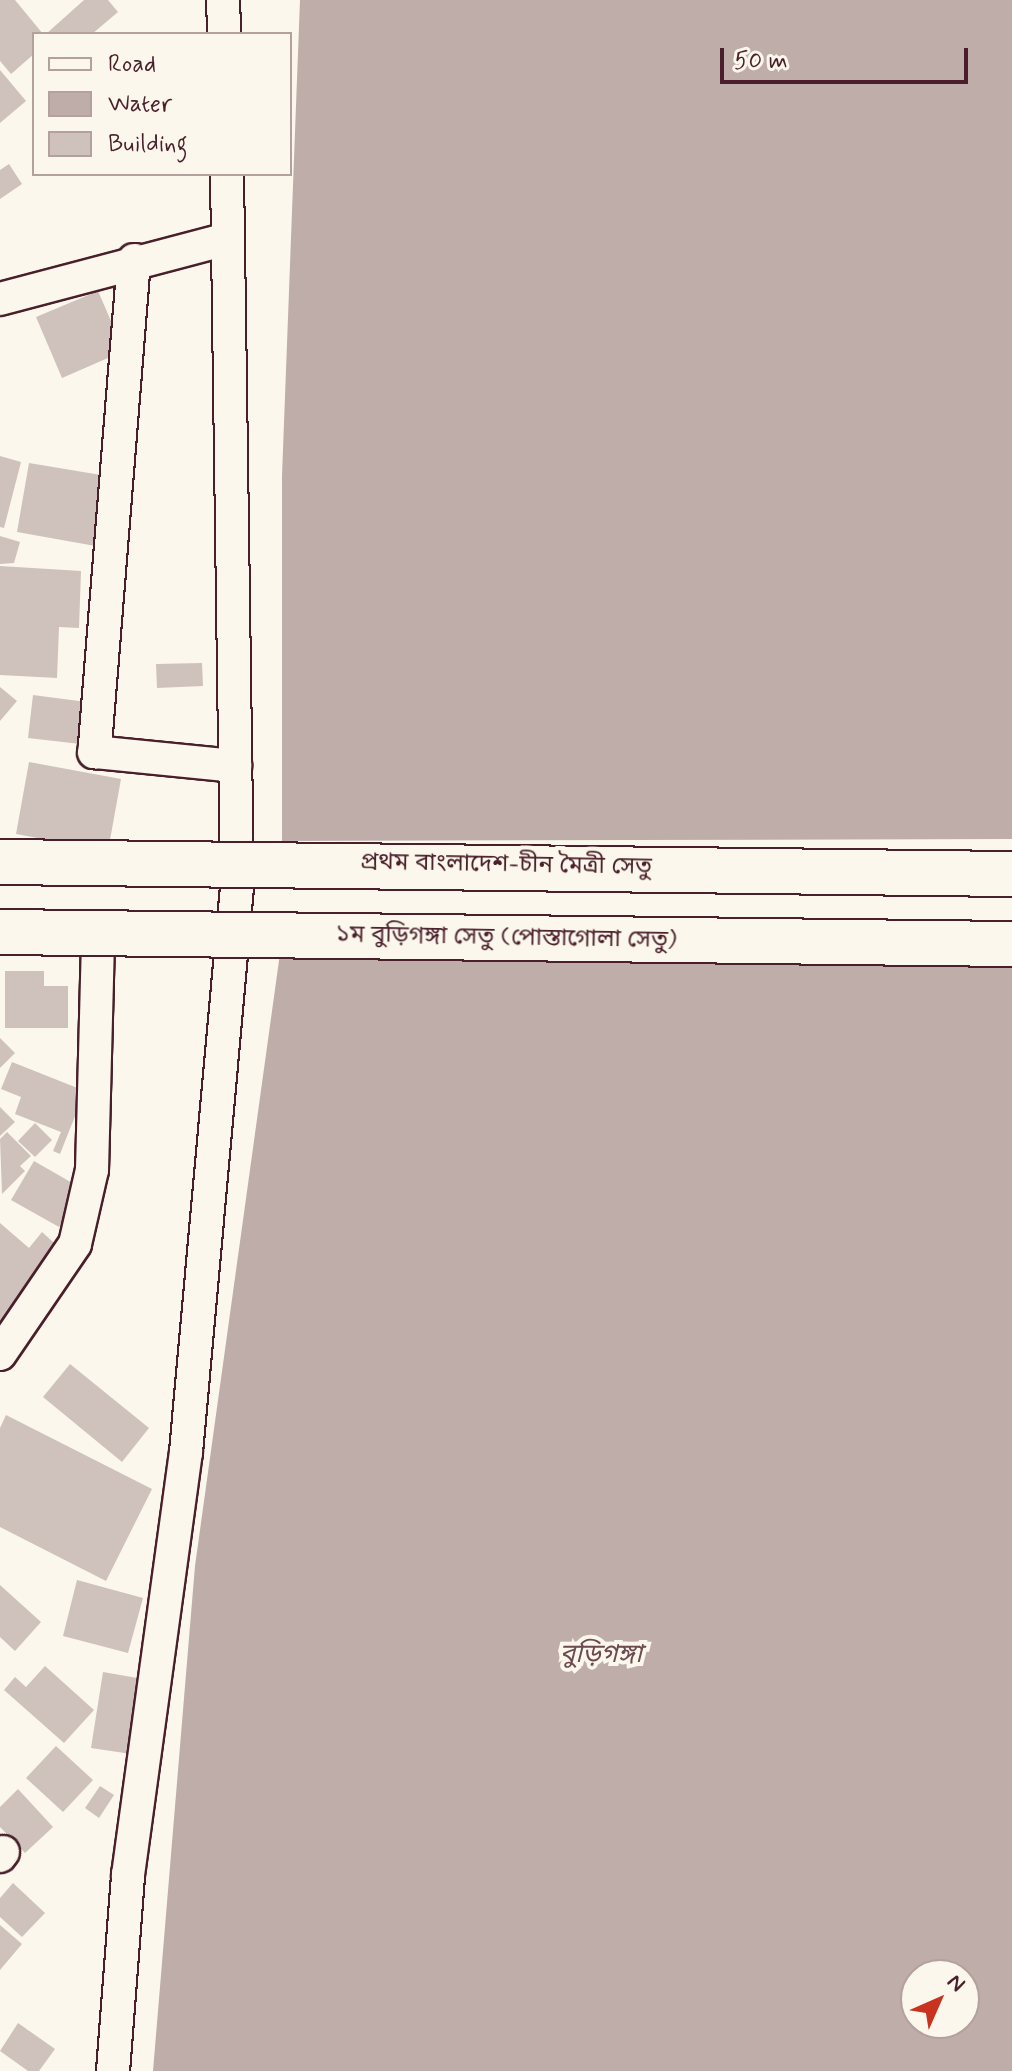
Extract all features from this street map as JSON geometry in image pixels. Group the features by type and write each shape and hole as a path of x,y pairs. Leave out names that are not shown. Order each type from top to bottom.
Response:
{"highway":[{"name":"প্রথম বাংলাদেশ-চীন মৈত্রী সেতু","path":"0,862 1012,874"},
{"name":"১ম বুড়িগঙ্গা সেতু (পোস্তাগোলা সেতু)","path":"0,932 1012,944"}],"street":[{"path":"223,0 224,32"},
{"path":"113,2071 128,1875 186,1452 237,887 227,176"},
{"path":"0,299 134,260 227,239"},
{"path":"134,260 94,752 235,766"},
{"path":"0,884 237,887"},
{"path":"0,1354 75,1244 92,1170 98,933"}],"water":[{"name":"বুড়িগঙ্গা","path":"300,0 1012,0 1012,2071 153,2071 195,1566 282,939 282,476"}],"pier":[{"path":"1012,839 1012,938 278,924 278,841"}],"building":[{"path":"0,0 15,0 41,32 32,32 32,56 11,74 0,61"},
{"path":"84,0 108,0 118,12 94,32 48,32"},
{"path":"0,70 26,101 0,123"},
{"path":"9,164 22,184 0,199 0,170"},
{"path":"98,291 124,351 62,378 36,317"},
{"path":"0,456 21,462 4,528 0,527"},
{"path":"29,463 113,477 101,547 17,532"},
{"path":"0,536 20,542 14,563 0,564"},
{"path":"0,566 81,571 79,628 59,627 57,678 0,675"},
{"path":"202,663 203,686 157,688 156,664"},
{"path":"0,687 17,701 0,721"},
{"path":"33,695 94,703 89,745 28,738"},
{"path":"29,762 121,779 108,851 16,834"},
{"path":"5,971 44,971 44,986 68,986 68,1028 5,1028"},
{"path":"0,1038 15,1053 0,1068"},
{"path":"12,1062 85,1091 60,1154 53,1151 61,1132 15,1114 21,1097 1,1089"},
{"path":"0,1107 15,1122 0,1136"},
{"path":"35,1123 52,1140 35,1157 18,1141"},
{"path":"7,1132 31,1156 20,1166 25,1171 2,1194 0,1139"},
{"path":"34,1161 81,1188 59,1227 11,1200"},
{"path":"0,1223 29,1248 42,1232 62,1250 0,1321"},
{"path":"70,1364 149,1428 122,1462 43,1397"},
{"path":"6,1415 152,1489 106,1581 0,1527 0,1428"},
{"path":"77,1580 143,1598 128,1653 63,1636"},
{"path":"0,1585 41,1622 15,1651 0,1637"},
{"path":"45,1666 94,1710 64,1743 4,1690 15,1677 26,1687"},
{"path":"103,1672 143,1679 131,1754 91,1748"},
{"path":"56,1746 93,1780 63,1812 26,1778"},
{"path":"100,1786 114,1795 99,1818 85,1808"},
{"path":"18,1789 53,1827 25,1853 0,1827 0,1807"},
{"path":"13,1883 45,1913 22,1937 0,1917 0,1898"},
{"path":"0,1925 22,1944 0,1970"},
{"path":"18,2023 55,2049 39,2071 28,2071 0,2051"}]}
